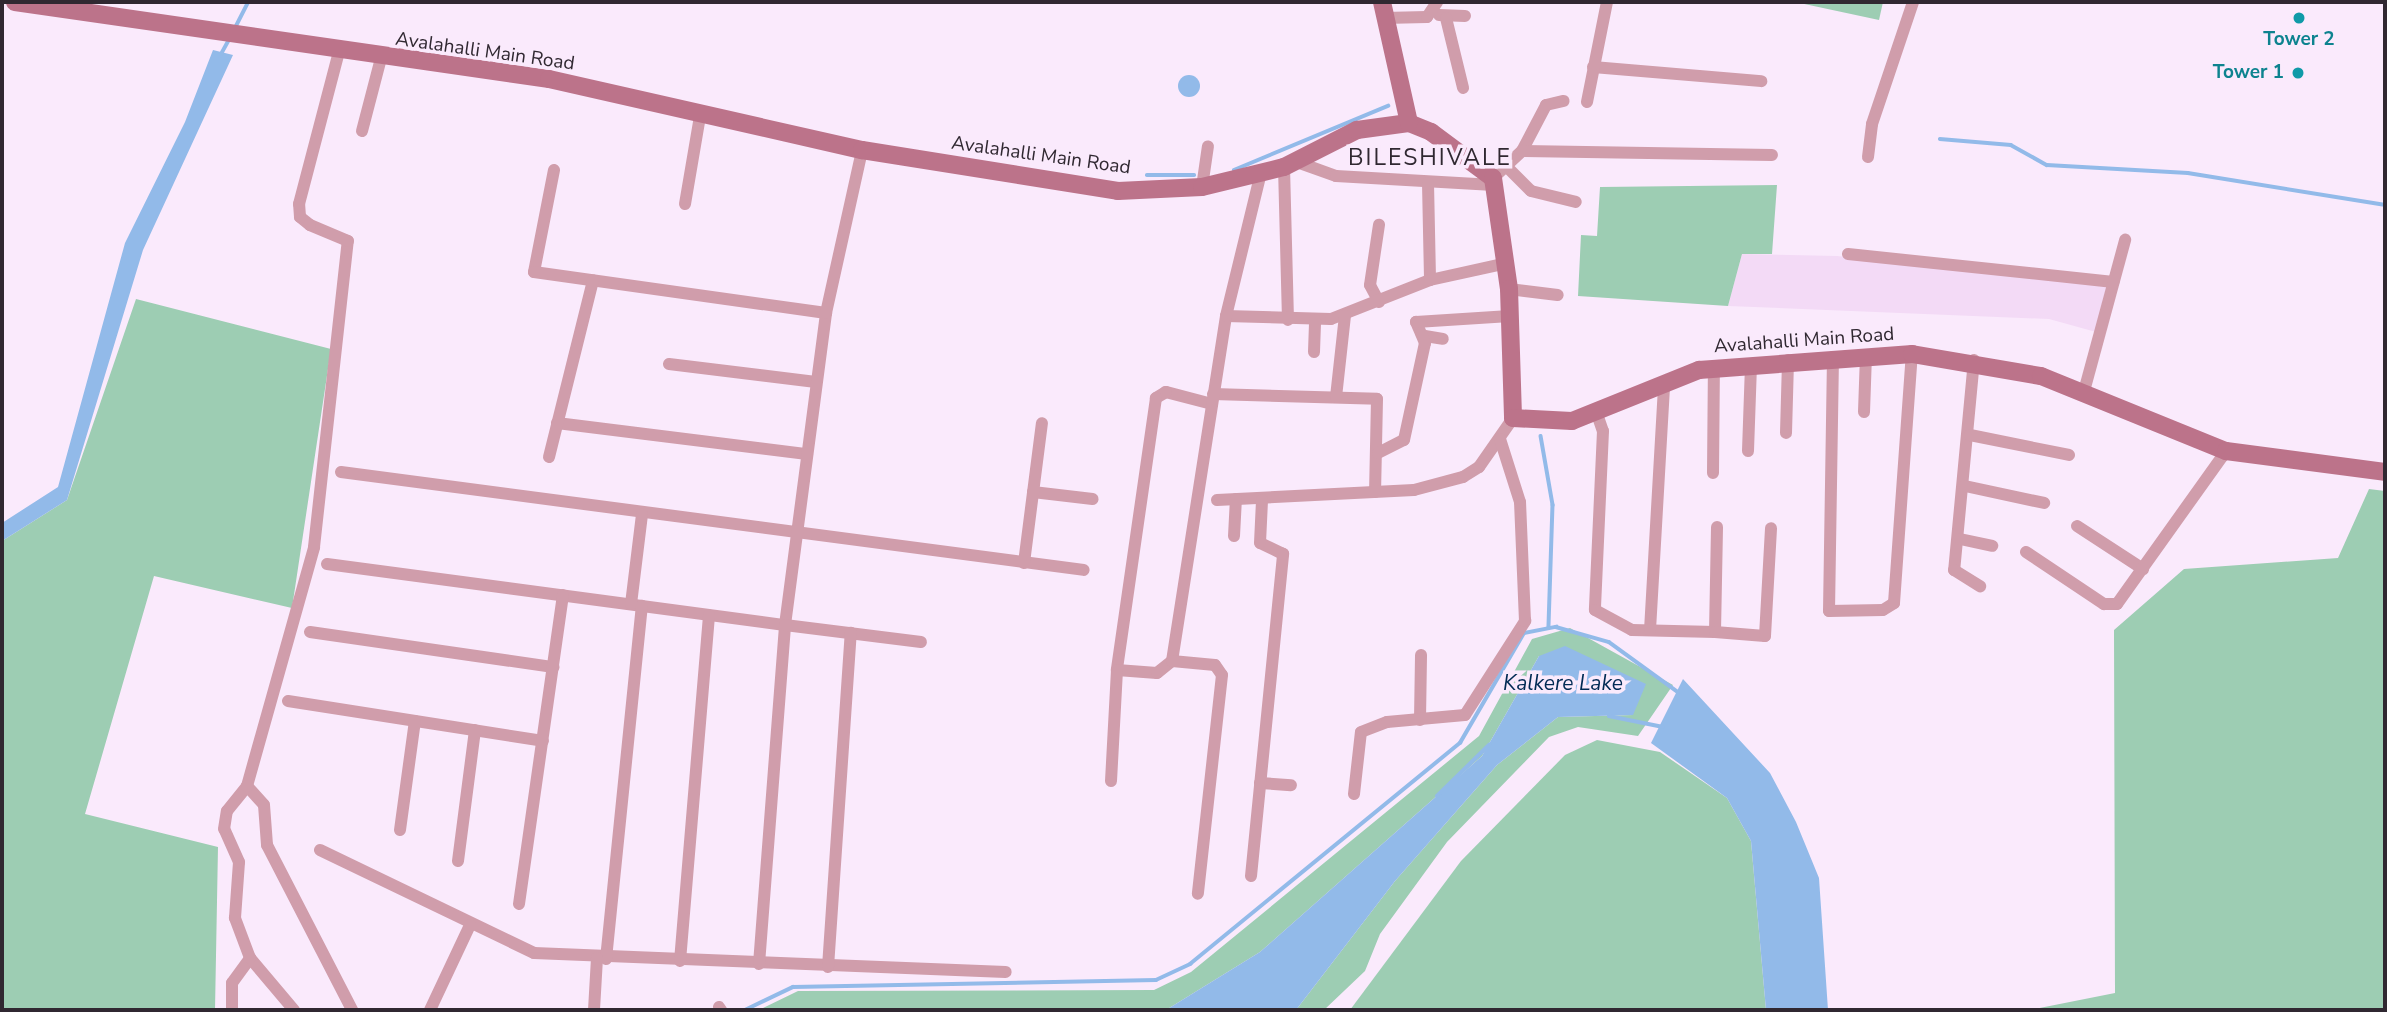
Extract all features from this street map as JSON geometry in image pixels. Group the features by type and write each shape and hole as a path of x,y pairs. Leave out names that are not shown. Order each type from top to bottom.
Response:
{"main road":[{"name":"Avalahalli Main Road","path":"15,2 213,27 247,38 549,79 700,116 862,150 1118,191 1202,187 1291,164 1357,130 1409,123"},
{"path":"1383,10 1409,123 1432,132 1497,177 1503,264 1509,289 1513,418"},
{"name":"Avalahalli Main Road","path":"1513,418 1539,424 1597,414 1664,385 1714,368 1788,360 1912,354 1974,360 2040,376 2226,451 2385,472"}],"street":[{"path":"1587,102 1607,2"},
{"path":"1868,156 1872,124 1913,2"},
{"path":"1383,10 1434,7 1446,18 1463,88"},
{"path":"1446,18 1465,16"},
{"path":"294,1010 250,958 235,918 239,862 224,829 227,811 247,786 264,709 295,629 327,464 348,241 310,225 300,217 299,204 340,51"},
{"path":"362,131 382,58"},
{"path":"1593,67 1761,81"},
{"path":"1497,177 1522,151 1546,105 1564,101"},
{"path":"685,204 700,116"},
{"path":"1202,187 1208,146"},
{"path":"759,964 785,625 796,536 826,313 862,150"},
{"path":"1522,151 1772,155"},
{"path":"1288,320 1291,164 1336,176 1428,183 1497,177 1531,191 1576,202"},
{"path":"554,170 531,270 826,313"},
{"path":"1172,661 1226,316 1261,172"},
{"path":"1428,183 1430,281"},
{"path":"1379,225 1370,285 1379,302"},
{"path":"2083,395 2125,240"},
{"path":"1848,254 2114,282"},
{"path":"1226,316 1315,320 1345,314 1430,281 1503,264"},
{"path":"549,457 593,280"},
{"path":"1509,289 1558,295"},
{"path":"1336,397 1345,314"},
{"path":"1443,339 1424,336 1415,326 1422,320 1510,316"},
{"path":"1314,352 1315,320"},
{"path":"1378,453 1404,440 1424,336"},
{"path":"1833,357 1829,611 1883,610 1894,603 1912,354"},
{"path":"1864,412 1866,356"},
{"path":"1786,433 1788,360"},
{"path":"1974,360 1970,435 1955,573 1980,586"},
{"path":"669,364 816,382"},
{"path":"1748,451 1751,364"},
{"path":"1713,473 1714,368"},
{"path":"1650,630 1664,385"},
{"path":"1111,781 1116,670 1156,398 1166,392 1212,399 1336,397 1380,401 1376,492"},
{"path":"1597,414 1603,431 1595,610 1632,630 1765,636 1771,528"},
{"path":"1217,500 1262,500 1376,492 1463,477 1500,439 1513,418"},
{"path":"1024,563 1042,423"},
{"path":"557,424 807,454"},
{"path":"1970,435 2069,455"},
{"path":"1354,794 1361,732 1377,723 1465,715 1525,621 1520,502 1500,439"},
{"path":"2026,552 2104,604 2117,604 2226,451"},
{"path":"341,472 796,536 1083,570"},
{"path":"1965,486 2044,503"},
{"path":"1033,492 1094,499"},
{"path":"1234,536 1236,499"},
{"path":"1251,876 1283,554 1260,543 1262,500"},
{"path":"594,1010 602,958 636,605 642,514"},
{"path":"2077,526 2143,569"},
{"path":"1715,632 1717,527"},
{"path":"1960,539 1992,546"},
{"path":"327,564 921,642"},
{"path":"519,904 564,595"},
{"path":"680,961 709,615"},
{"path":"310,632 553,667"},
{"path":"828,967 851,634"},
{"path":"1420,720 1422,654"},
{"path":"1116,670 1157,673 1172,661 1215,664 1222,675 1198,894"},
{"path":"288,701 542,741"},
{"path":"400,830 415,720"},
{"path":"458,861 475,730"},
{"path":"1260,783 1291,785"},
{"path":"247,786 264,805 267,845 352,1010"},
{"path":"320,850 521,950 602,958 1006,972"},
{"path":"430,1010 470,925"},
{"path":"232,1010 232,983 250,958"}],"shaded area":[{"path":"1742,254 1837,256 2109,285 2096,332 2049,319 1728,306"}],"green space":[{"path":"1795,2 1883,2 1879,20"},
{"path":"1777,185 1772,254 1742,254 1728,306 1578,296 1581,235 1597,236 1600,187"},
{"path":"136,299 331,349 292,608 154,576 85,814 218,847 215,1010 2,1010 2,541 67,500"},
{"path":"2369,489 2385,491 2385,1010 2029,1010 2115,993 2114,630 2184,569 2338,558"},
{"path":"1570,628 1673,685 1638,736 1578,727 1549,737 1447,842 1380,934 1365,971 1324,1010 1296,1010 1395,881 1497,765 1558,717 1633,715 1539,656 1482,756 1260,952 1166,1010 759,1010 798,991 1154,990 1191,972 1479,736 1532,639"},
{"path":"1597,740 1660,752 1727,798 1751,841 1766,1010 1350,1010 1461,861 1565,755"}],"water":[{"path":"213,50 233,55 143,250 67,500 2,541 2,523 58,487 125,243 185,122"},
{"path":"1185,75 1193,75 1200,82 1200,90 1193,97 1185,97 1178,90 1178,82"},
{"name":"Kalkere Lake","path":"1565,646 1646,684 1633,715 1558,717 1497,765 1395,881 1296,1010 1166,1010 1260,952 1482,756 1539,656"},
{"path":"1683,679 1770,773 1796,822 1819,878 1828,1010 1766,1010 1751,841 1727,798 1651,743"}],"waterway":[{"path":"235,28 248,2"},
{"path":"220,56 230,38"},
{"path":"1234,170 1388,106"},
{"path":"1940,139 2011,145 2047,165 2188,173 2385,205"},
{"path":"1147,175 1194,175"},
{"path":"1541,436 1553,505 1549,628"},
{"path":"745,1010 793,987 1156,980 1190,964 1460,743 1524,633 1556,627 1609,642 1678,692"},
{"path":"1609,716 1663,727"},
{"path":"1437,796 1489,745"}],"place":[{"name":"Tower 2","path":"2299,18"},
{"name":"Tower 1","path":"2298,73"}],"district":[{"name":"BILESHIVALE","path":"1430,158"}]}
